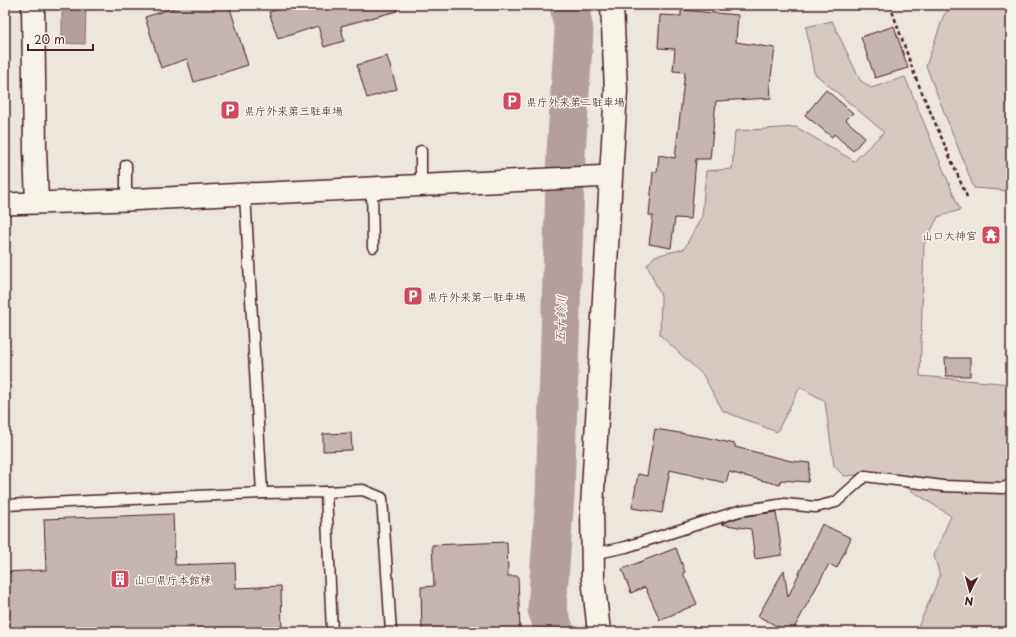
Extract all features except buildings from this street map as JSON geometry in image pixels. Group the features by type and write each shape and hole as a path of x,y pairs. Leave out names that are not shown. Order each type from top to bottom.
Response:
{"street":[{"path":"33,5 37,202"},
{"path":"599,632 592,578 592,506 616,90 612,5"},
{"path":"5,204 126,200 611,176"}],"lane":[{"path":"421,151 421,186"},
{"path":"126,165 126,200"},
{"path":"372,187 374,247"},
{"path":"245,194 262,493"},
{"path":"592,554 626,547 739,511 785,504 816,507 823,506 836,502 866,476 943,486 1003,488 1011,485"},
{"path":"5,505 262,493 363,490 382,498 390,632"},
{"path":"326,492 332,632"}],"path":[{"path":"890,5 915,76 967,197"}],"shaded area":[{"path":"62,5 86,5 85,44 62,43"},
{"path":"952,5 1011,5 1011,191 974,188 926,66 944,15"},
{"path":"832,21 860,80 871,88 905,77 960,210 938,217 924,244 920,376 1011,384 1011,632 916,632 940,576 934,555 951,516 884,473 844,476 834,466 825,401 800,387 777,432 723,411 703,375 660,335 661,296 647,265 655,256 684,249 702,216 706,171 732,169 735,131 796,127 854,161 884,132 814,73 806,27"}],"waterway":[{"name":"五十鈴川","path":"555,632 547,609 555,495 566,152 574,31 569,5"}],"place":[{"name":"県庁外来第二駐車場","path":"512,101"},
{"name":"県庁外来第三駐車場","path":"230,110"},
{"name":"山口大神宮","path":"991,235"},
{"name":"県庁外来第一駐車場","path":"413,296"},
{"name":"山口県庁本館棟","path":"120,579"}]}
